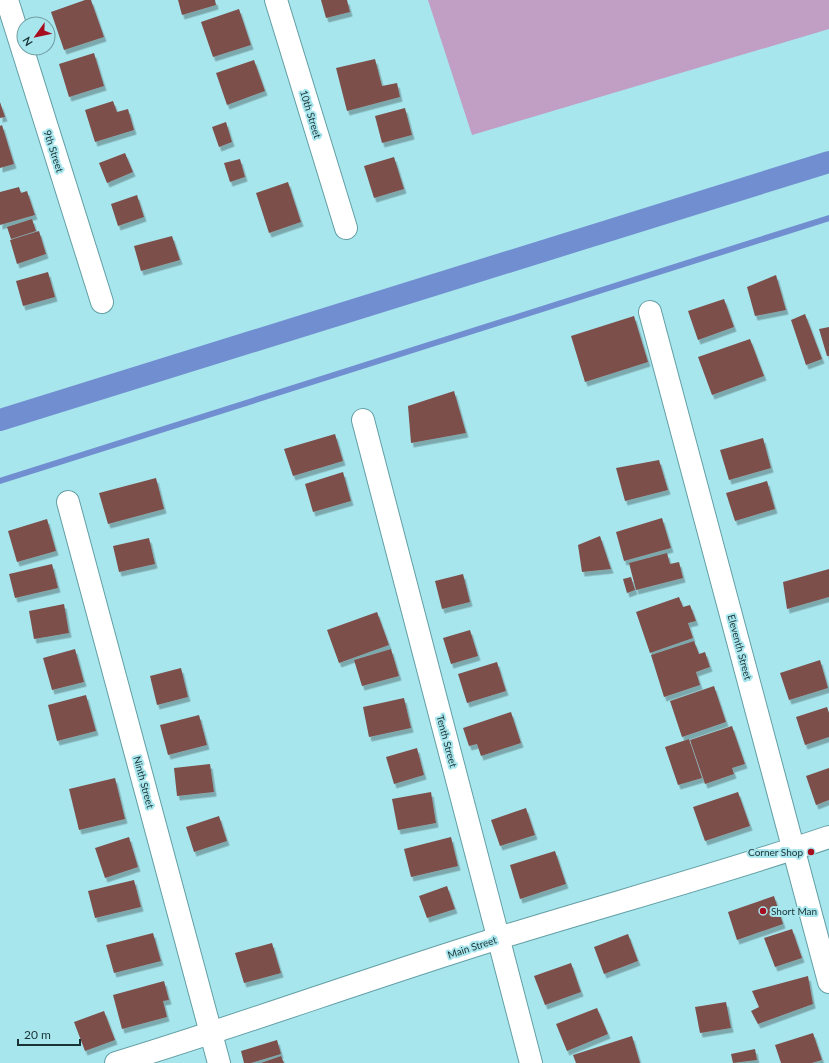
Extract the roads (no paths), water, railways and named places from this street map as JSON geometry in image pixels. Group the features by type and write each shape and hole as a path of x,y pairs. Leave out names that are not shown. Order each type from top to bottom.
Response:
{"street":[{"name":"9th Street","path":"6,0 102,302"},
{"name":"10th Street","path":"276,0 346,228"},
{"name":"Eleventh Street","path":"650,312 829,982"},
{"name":"Tenth Street","path":"363,420 531,1063"},
{"name":"Ninth Street","path":"68,502 219,1063"},
{"name":"Main Street","path":"116,1063 211,1034 351,985 498,938 794,849 829,837"}],"waterway":[{"path":"0,420 829,162"},
{"path":"0,481 829,218"}],"place":[{"name":"Corner Shop","path":"811,852"},
{"name":"Short Man","path":"763,911"}]}
